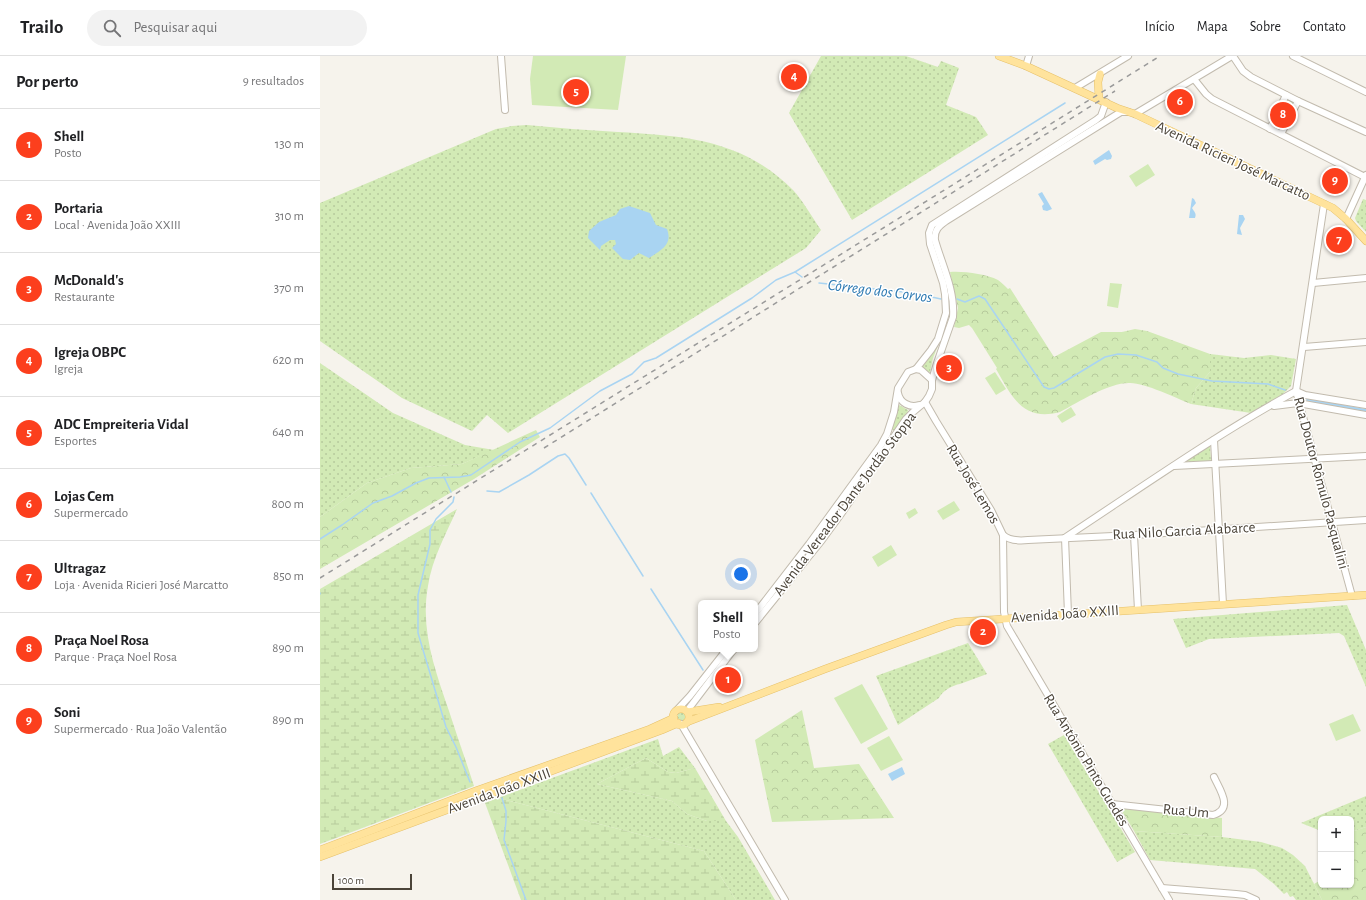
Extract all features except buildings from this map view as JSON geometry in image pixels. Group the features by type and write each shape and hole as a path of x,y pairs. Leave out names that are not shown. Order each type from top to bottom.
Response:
{"main road":[{"name":"Avenida Ricieri José Marcatto","path":"999,56 1026,66 1103,100 1115,103 1129,110 1131,113 1324,204 1340,213 1366,241"},
{"path":"1100,74 1098,82 1103,100"},
{"name":"Avenida João XXIII","path":"320,850 478,790 650,729 680,722 731,705 946,625 963,621 1005,618 1366,595"},
{"name":"Avenida João XXIII","path":"676,711 682,709 687,712 731,705"},
{"path":"676,711 674,715 680,722 689,719 687,712"},
{"name":"Avenida João XXIII","path":"320,857 680,722"}],"street":[{"path":"501,56 505,110"},
{"path":"1026,66 1029,56"},
{"path":"1075,88 1128,56"},
{"path":"932,233 943,224 1116,114 1121,112 1131,113 1194,79 1232,56 1246,74 1298,101 1366,132"},
{"path":"1293,56 1366,92"},
{"path":"1194,79 1212,100 1365,176 1346,219"},
{"path":"1270,129 1286,95"},
{"path":"932,233 932,225 1096,120 1101,116 1103,100"},
{"path":"1281,134 1298,101"},
{"name":"Rua Doutor Rômulo Pasqualini","path":"1324,204 1304,347 1296,391 1298,403 1352,596"},
{"name":"Avenida Vereador Dante Jordão Stoppa","path":"758,610 809,544 881,445 887,434 894,412 898,388 908,372 916,369 938,339 946,313 945,294 943,283 930,244 932,233"},
{"name":"Avenida Vereador Dante Jordão Stoppa","path":"758,619 837,520 906,419 923,403 932,389 932,380 953,310 949,284 932,233"},
{"path":"1313,283 1366,278"},
{"path":"1304,347 1366,342"},
{"path":"916,369 921,370 932,380"},
{"name":"Avenida Vereador Dante Jordão Stoppa","path":"898,388 898,395 904,404 910,406 923,403"},
{"path":"1068,614 1065,538 1172,466 1265,408 1296,391 1306,395 1366,405"},
{"name":"Rua José Lemos","path":"923,403 936,421 991,510 1003,535 1005,618"},
{"path":"1265,408 1280,404 1298,403 1366,415"},
{"path":"1214,440 1223,604"},
{"path":"1172,466 1215,465 1366,456"},
{"name":"Rua Nilo Garcia Alabarce","path":"1003,535 1007,538 1018,541 1366,520"},
{"path":"1134,535 1138,610"},
{"name":"Rua Antônio Pinto Guedes","path":"1005,618 1009,629 1169,900"},
{"path":"676,711 690,696 725,652"},
{"path":"687,712 732,652"},
{"path":"680,722 785,900"},
{"name":"Rua Um","path":"1112,804 1213,815 1220,813 1225,804 1224,798 1214,777"},
{"path":"1162,888 1245,895 1256,900"}],"green space":[{"path":"533,56 626,56 618,110 532,105 530,79"},
{"path":"821,56 906,56 938,67 941,61 959,68 946,105 976,117 988,135 852,220 789,113"},
{"path":"1287,99 1294,103 1280,131 1273,127"},
{"path":"527,125 666,136 712,143 733,150 754,160 774,173 793,190 821,230 806,248 508,433 487,415 472,431 402,398 320,341 320,203 496,129"},
{"path":"1148,164 1155,175 1136,187 1129,176"},
{"path":"1363,199 1366,200 1366,232 1355,218"},
{"path":"950,272 987,276 998,280 1008,289 1010,288 1054,357 1101,332 1122,332 1135,329 1147,331 1210,354 1210,372 1196,388 1191,404 1151,388 1135,383 1129,383 1112,386 1085,398 1060,412 1047,414 1028,410 1020,405 1014,398 972,328 969,325 959,328 954,327 958,308"},
{"path":"1110,283 1122,284 1118,308 1107,306"},
{"path":"939,343 933,358 930,372 928,373 919,367 931,355"},
{"path":"1210,354 1244,358 1271,355 1296,359 1291,386 1283,394 1251,413 1191,404 1196,388 1210,372"},
{"path":"320,363 393,413 465,445 494,450 462,464 411,468 367,483 320,517"},
{"path":"995,372 1006,389 996,395 985,378"},
{"path":"897,405 908,411 895,431 891,429"},
{"path":"1071,407 1076,415 1062,423 1057,416"},
{"path":"536,430 540,437 474,479 320,569 320,517 367,483 411,468 462,464"},
{"path":"1210,446 1211,461 1183,462"},
{"path":"954,501 960,510 943,520 937,511"},
{"path":"915,508 918,513 909,519 906,513"},
{"path":"457,509 440,547 430,576 426,602 426,618 427,634 434,665 474,786 320,844 320,589"},
{"path":"891,545 897,555 878,567 872,557"},
{"path":"1347,605 1366,650 1366,687 1344,636 1339,633 1209,639 1186,648 1173,619"},
{"path":"968,643 987,674 948,689 939,698 898,725 876,676"},
{"path":"862,684 888,729 861,744 834,698"},
{"path":"802,710 814,768 859,764 894,818 772,822 755,740"},
{"path":"682,711 687,716 682,721 677,716"},
{"path":"1353,714 1361,731 1336,741 1329,724"},
{"path":"1064,735 1135,852 1117,862 1048,744"},
{"path":"889,736 903,760 881,771 867,748"},
{"path":"658,739 663,756 679,747 695,768 676,773 668,772 646,758 597,784 672,801 687,814 707,821 726,821 738,837 775,900 736,900 704,851 498,798"},
{"path":"646,758 668,772 676,773 695,768 726,821 707,821 687,814 672,801 597,784"},
{"path":"1366,796 1366,827 1354,831 1354,816 1318,816 1318,830 1301,823"},
{"path":"498,798 704,851 736,900 521,900 485,803"},
{"path":"1120,808 1222,818 1222,837 1134,831"},
{"path":"1366,827 1366,900 1322,900 1314,884 1318,882 1318,888 1354,888 1354,831"},
{"path":"1134,831 1222,837 1261,842 1282,848 1293,855 1305,866 1322,900 1296,900 1293,896 1290,897 1287,892 1284,894 1255,869 1150,860"}],"water":[{"path":"1109,150 1112,156 1111,159 1105,159 1095,165 1093,161"},
{"path":"1042,192 1052,209 1047,211 1043,210 1042,206 1044,204 1038,194"},
{"path":"1192,198 1196,203 1192,208 1196,216 1195,218 1189,218"},
{"path":"629,206 650,213 656,225 667,229 667,243 662,250 649,258 639,253 630,260 623,259 612,248 616,244 615,240 610,240 601,246 600,250 588,238 589,231 599,222 616,215 620,209"},
{"path":"1239,215 1243,215 1245,219 1240,228 1242,235 1237,234"},
{"path":"1306,398 1366,409 1366,412 1307,402"},
{"path":"902,767 905,774 892,781 888,774"}],"waterway":[{"path":"320,539 373,503 392,496 416,483 429,478 460,477 471,475 520,442 550,428 600,391 632,374 644,362 656,358 752,298 776,280 795,272 1065,103"},
{"name":"Córrego dos Corvos","path":"795,272 802,277"},
{"name":"Córrego dos Corvos","path":"819,283 913,293 941,299"},
{"name":"Córrego dos Corvos","path":"957,299 965,302 979,296 985,299 1044,387 1049,389 1054,388 1105,357 1118,354 1136,355 1157,362 1163,368 1178,374 1212,381 1268,384 1285,390"},
{"path":"487,491 499,492 558,456 565,454 586,485"},
{"path":"444,477 451,492"},
{"path":"591,493 643,576"},
{"path":"454,497 453,502 436,519 430,530 430,544 418,595 418,633 446,727 470,782"},
{"path":"651,589 703,670"},
{"path":"502,798 506,811 504,840 526,900"}],"railway":[{"path":"320,578 1160,56"},
{"path":"544,448 1115,91"}],"place":[{"name":"Igreja OBPC","path":"794,77"},
{"name":"ADC Empreiteria Vidal","path":"576,92"},
{"name":"Lojas Cem","path":"1180,102"},
{"name":"Praça Noel Rosa","path":"1283,115"},
{"name":"Soni","path":"1335,181"},
{"name":"Ultragaz","path":"1339,240"},
{"name":"McDonald's","path":"949,368"},
{"name":"Portaria","path":"983,632"},
{"name":"Shell","path":"728,680"}]}
